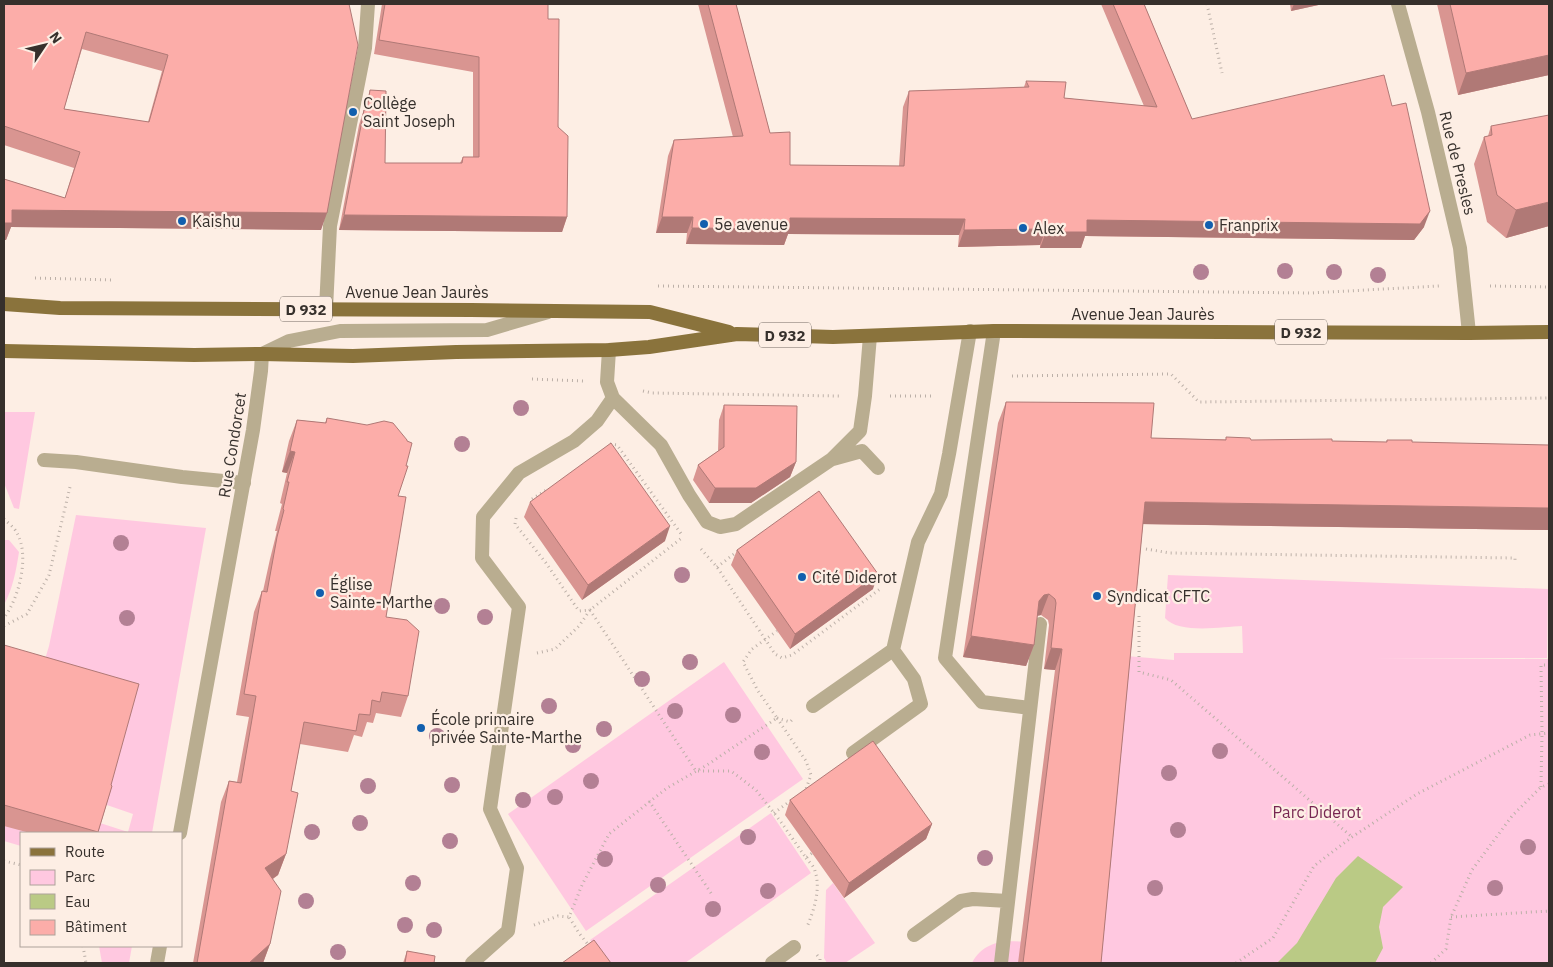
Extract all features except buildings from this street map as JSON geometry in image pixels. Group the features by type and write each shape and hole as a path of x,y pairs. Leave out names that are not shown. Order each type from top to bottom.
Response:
{"main road":[{"name":"Avenue Jean Jaurès","path":"4,304 60,308 650,312 737,334"},
{"name":"Avenue Jean Jaurès","path":"4,351 353,356 456,352 609,350 649,347 737,334 870,336 970,331 1549,332"}],"street":[{"path":"326,309 330,226 365,48 368,4"},
{"name":"Rue de Presles","path":"1398,4 1428,112 1460,248 1469,333"},
{"path":"262,354 289,341 340,331 487,330 552,311"},
{"path":"813,706 893,650 918,542 941,494 970,331"},
{"path":"994,331 945,658 982,702 1030,708"},
{"path":"609,350 607,382 613,398 660,445 707,522 720,527 736,524 832,459 860,431 870,336"},
{"name":"Rue Condorcet","path":"180,832 244,482 262,354"},
{"path":"472,963 508,930 517,868 490,809 519,606 482,558 483,517 519,473 574,441 597,422 613,398"},
{"path":"832,459 862,451 878,468"},
{"path":"44,460 76,462 182,477 244,482"},
{"path":"1001,963 1040,624"},
{"path":"853,754 921,704 914,679 893,650"},
{"path":"914,935 961,901 973,899 1008,901"},
{"path":"157,963 160,947"},
{"path":"772,963 794,947"}],"path":[{"path":"1207,4 1222,73"},
{"path":"33,278 112,280"},
{"path":"654,286 1311,293 1463,285 1549,287"},
{"path":"987,376 1171,374 1198,402 1549,398"},
{"path":"529,379 607,382 652,393 865,396 960,395"},
{"path":"602,449 610,444 617,445 684,537 690,541"},
{"path":"4,626 28,614 49,575 76,462"},
{"path":"526,504 549,488"},
{"path":"516,514 515,524 546,563 579,611 590,610"},
{"path":"4,519 17,532 24,556 20,583 11,609 4,618"},
{"path":"511,659 555,649 579,626 590,610 684,537"},
{"path":"696,545 702,549 717,567 765,640 775,654 782,658 792,654 870,598 881,588 882,583"},
{"path":"1146,548 1170,553 1515,558 1515,563"},
{"path":"717,567 740,549"},
{"path":"590,610 696,771"},
{"path":"1139,616 1139,672 1171,680 1352,837"},
{"path":"777,631 752,649 743,662 758,691 806,761 811,775 806,789"},
{"path":"1540,787 1542,733 1541,665 1549,665"},
{"path":"569,917 582,885 609,834 667,788 777,718"},
{"path":"1236,963 1273,938 1314,866 1352,837 1417,794 1530,736 1549,732"},
{"path":"696,771 731,770 756,790 815,870 817,885 815,905 804,936 794,947"},
{"path":"1431,963 1446,949 1450,917 1472,870 1512,816 1540,787 1549,784"},
{"path":"774,813 798,795"},
{"path":"649,801 713,896"},
{"path":"806,858 812,853"},
{"path":"4,861 20,865"},
{"path":"1450,917 1549,911"},
{"path":"508,930 540,924 558,916 569,917"},
{"path":"569,917 591,948"},
{"path":"83,947 86,963"}],"green space":[{"path":"4,412 35,412 19,509 14,508 4,483"},
{"path":"76,515 206,528 152,832 128,832 133,814 104,804 40,676 49,646"},
{"path":"4,540 9,540 19,552 12,586 4,605"},
{"name":"Parc Diderot","path":"1168,575 1548,589 1547,658 1375,659 1549,659 1549,963 972,963 979,953 988,946 998,943 1009,941 1056,946 1126,656 1174,660 1174,653 1243,653 1242,626 1190,628 1171,623 1165,618"},
{"path":"724,662 803,779 586,931 508,814"},
{"path":"771,813 811,873 685,963 607,963 590,940"},
{"path":"100,823 128,832 97,832"},
{"path":"4,825 28,832 20,832 20,846 4,841"},
{"path":"833,883 875,943 845,963 827,963 824,958 826,890"},
{"path":"99,947 132,947 129,963 102,963"}],"water":[{"path":"1358,856 1403,887 1383,907 1379,927 1383,948 1375,963 1277,963 1297,943 1336,878"}],"place":[{"name":"Collège Saint Joseph","path":"353,112"},
{"name":"Kaishu","path":"182,221"},
{"name":"5e avenue","path":"704,224"},
{"name":"Franprix","path":"1209,225"},
{"name":"Alex","path":"1023,228"},
{"name":"Cité Diderot","path":"802,577"},
{"name":"Église Sainte-Marthe","path":"320,593"},
{"name":"Syndicat CFTC","path":"1097,596"},
{"name":"École primaire privée Sainte-Marthe","path":"421,728"}]}
